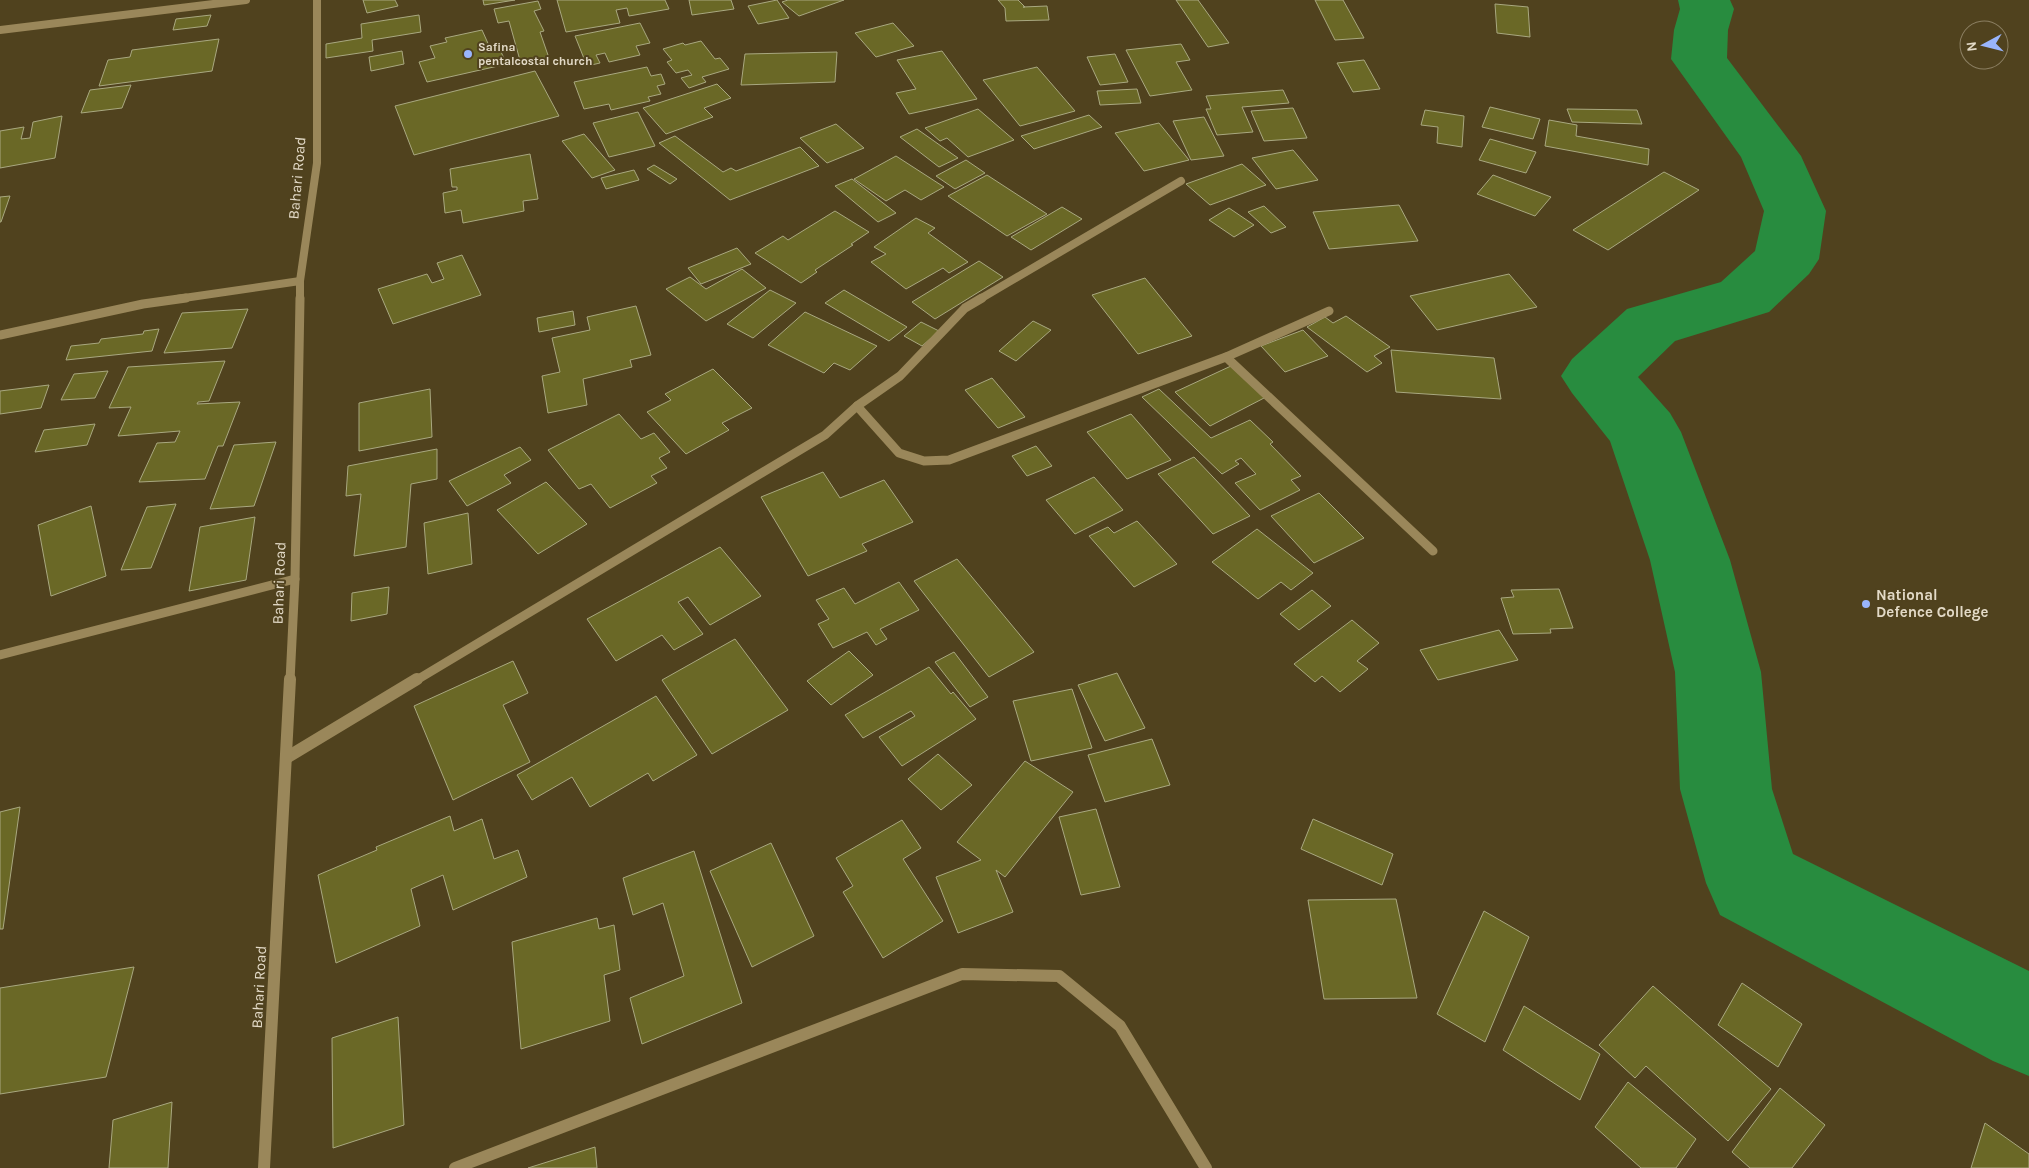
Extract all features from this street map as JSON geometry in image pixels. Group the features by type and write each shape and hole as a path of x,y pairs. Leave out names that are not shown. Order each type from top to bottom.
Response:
{"street":[{"path":"0,30 246,0"},
{"name":"Bahari Road","path":"264,1168 296,579 300,281 316,164 316,0"},
{"path":"286,758 825,435 858,406 900,376 964,308 1182,181"},
{"path":"0,335 143,304 300,281"},
{"path":"858,406 899,453 924,462 949,460 1226,357 1329,311"},
{"path":"1226,357 1433,551"},
{"path":"0,655 296,579"},
{"path":"455,1168 962,974 1059,976 1120,1026 1206,1168"}],"building":[{"path":"363,0 395,0 398,6 367,13"},
{"path":"483,0 515,0 484,5"},
{"path":"557,0 665,0 669,9 629,16 627,8 616,10 620,23 566,32"},
{"path":"689,0 731,0 734,9 692,15"},
{"path":"777,0 789,18 758,24 748,6"},
{"path":"788,0 844,0 799,16 782,2"},
{"path":"998,0 1018,0 1025,7 1047,6 1049,20 1006,21 1005,8"},
{"path":"1176,0 1198,0 1229,43 1208,47"},
{"path":"1315,0 1343,0 1364,38 1335,40"},
{"path":"538,1 541,9 534,11 544,31 540,32 549,58 521,64 509,21 498,23 494,9"},
{"path":"1495,4 1528,7 1530,37 1497,33"},
{"path":"211,15 207,26 173,30 176,19"},
{"path":"419,15 421,32 372,40 373,51 326,58 326,44 362,38 361,24"},
{"path":"640,23 650,43 636,46 640,55 609,62 605,53 596,55 600,63 587,66 575,36"},
{"path":"893,23 914,46 876,57 855,33"},
{"name":"Safina pentalcostal church","path":"482,30 491,50 499,48 507,64 427,82 419,62 435,58 430,46 447,42 445,38"},
{"path":"219,39 212,71 99,86 108,60 130,57 132,50"},
{"path":"701,41 715,59 720,58 729,69 702,77 706,82 689,88 681,78 692,75 688,70 676,73 667,62 672,60 663,49 683,43 685,45"},
{"path":"1181,44 1190,60 1176,62 1192,90 1150,96 1126,50"},
{"path":"402,51 404,64 371,71 369,57"},
{"path":"942,51 977,99 909,114 896,93 916,89 897,60"},
{"path":"837,52 835,82 741,85 745,54"},
{"path":"1115,54 1128,82 1100,85 1087,57"},
{"path":"1364,60 1380,89 1353,92 1337,63"},
{"path":"647,67 651,76 661,74 665,84 657,86 661,94 648,97 650,101 611,110 609,104 584,109 574,82"},
{"path":"1037,67 1075,111 1020,126 983,80"},
{"path":"535,71 559,116 414,155 395,106"},
{"path":"717,84 731,98 704,108 713,117 666,134 643,108"},
{"path":"131,85 122,108 81,113 90,90"},
{"path":"1137,89 1141,103 1100,105 1097,91"},
{"path":"1283,90 1289,103 1242,107 1253,132 1217,135 1206,109 1211,109 1206,96"},
{"path":"1490,107 1540,119 1533,139 1482,127"},
{"path":"1293,108 1307,138 1264,141 1251,111"},
{"path":"978,109 1014,140 968,157 947,138 940,141 925,128"},
{"path":"1567,109 1637,110 1642,124 1572,122"},
{"path":"1425,110 1464,116 1462,147 1437,143 1438,127 1421,125"},
{"path":"638,112 655,146 609,157 593,123"},
{"path":"1089,115 1102,127 1034,149 1021,136"},
{"path":"62,116 55,158 0,168 0,131 24,127 21,139 30,138 33,122"},
{"path":"1204,117 1224,156 1191,160 1173,121"},
{"path":"1549,120 1577,125 1576,136 1649,149 1648,165 1545,146"},
{"path":"1159,123 1189,160 1144,171 1115,133"},
{"path":"836,124 864,148 827,163 800,138"},
{"path":"917,129 958,158 939,167 900,137"},
{"path":"584,134 615,170 592,178 562,141"},
{"path":"675,136 723,172 731,168 736,171 800,147 819,166 730,200 659,143"},
{"path":"1490,139 1536,152 1526,173 1479,160"},
{"path":"1293,150 1318,180 1276,189 1252,158"},
{"path":"530,154 538,199 523,201 524,211 463,223 461,210 445,213 443,193 457,190 457,187 452,187 450,169"},
{"path":"896,156 944,187 921,200 905,190 886,201 854,179"},
{"path":"966,160 985,173 955,189 936,176"},
{"path":"1242,164 1266,185 1210,205 1186,184"},
{"path":"654,165 677,179 670,184 647,169"},
{"path":"634,170 639,180 606,189 601,178"},
{"path":"1664,172 1699,190 1608,250 1573,230"},
{"path":"987,175 1047,214 1007,236 948,196"},
{"path":"1493,175 1551,197 1535,216 1477,194"},
{"path":"852,179 896,213 878,222 835,186"},
{"path":"10,196 1,222 0,222 0,197"},
{"path":"1399,205 1418,241 1329,249 1313,212"},
{"path":"1264,206 1286,227 1271,233 1248,212"},
{"path":"1062,207 1082,219 1031,250 1011,237"},
{"path":"1229,208 1254,225 1234,237 1209,220"},
{"path":"835,211 869,232 815,270 817,272 801,283 755,253 783,236 788,240"},
{"path":"916,218 935,228 928,233 968,262 949,273 943,268 906,289 871,262 886,254 874,247"},
{"path":"737,248 751,264 701,284 688,268"},
{"path":"462,255 481,295 393,324 378,289 427,274 432,283 444,279 437,263"},
{"path":"979,261 1003,277 935,319 912,302"},
{"path":"742,269 766,288 706,321 666,289 690,277 706,289"},
{"path":"1509,274 1537,307 1437,330 1410,296"},
{"path":"1145,278 1192,336 1138,354 1092,295"},
{"path":"770,290 796,303 753,338 727,324"},
{"path":"844,290 907,327 889,341 825,303"},
{"path":"636,306 651,355 630,360 632,367 583,379 587,405 548,413 542,376 560,372 552,338 590,330 587,317"},
{"path":"248,309 232,348 164,353 182,313"},
{"path":"573,311 575,325 539,332 537,318"},
{"path":"805,312 877,346 850,370 834,363 824,373 768,345"},
{"path":"1346,316 1390,347 1374,356 1382,363 1367,372 1307,327 1325,317 1333,323"},
{"path":"1033,321 1051,330 1016,361 999,351"},
{"path":"921,322 939,331 922,346 904,336"},
{"path":"159,329 152,351 66,360 71,346 99,343 101,339 143,334 144,331"},
{"path":"1303,330 1328,356 1285,372 1261,346"},
{"path":"1391,350 1494,358 1501,399 1396,392"},
{"path":"225,361 209,401 198,402 197,404 240,402 223,446 218,446 205,479 139,482 157,443 175,442 180,431 118,436 131,407 109,408 128,367"},
{"path":"1231,366 1266,397 1210,426 1175,392"},
{"path":"713,369 752,408 722,423 729,430 686,454 647,412 671,400 665,394"},
{"path":"108,371 95,398 61,400 74,374"},
{"path":"992,378 1025,417 998,428 965,390"},
{"path":"49,385 41,408 0,414 0,391"},
{"path":"430,389 432,437 359,451 359,403"},
{"path":"1159,389 1211,438 1250,420 1273,442 1270,444 1301,476 1291,480 1300,490 1260,510 1235,483 1256,474 1241,458 1235,461 1239,464 1222,474 1142,397"},
{"path":"619,414 641,439 654,433 670,452 659,458 667,468 651,476 657,483 610,508 591,484 579,489 548,450"},
{"path":"1131,414 1171,460 1127,479 1087,432"},
{"path":"95,424 87,445 35,452 44,430"},
{"path":"276,442 254,506 210,509 234,445"},
{"path":"1036,446 1052,466 1027,476 1012,456"},
{"path":"520,447 531,460 504,475 511,483 467,506 449,481"},
{"path":"437,449 437,479 411,484 406,547 354,556 361,494 346,496 348,466"},
{"path":"1194,457 1250,516 1213,534 1158,474"},
{"path":"823,472 840,498 884,480 913,522 862,544 867,551 808,576 761,497"},
{"path":"1094,477 1123,510 1075,534 1046,500"},
{"path":"546,482 587,524 538,554 497,510"},
{"path":"1319,493 1364,538 1314,563 1271,516"},
{"path":"176,504 151,568 121,570 147,507"},
{"path":"91,506 106,576 51,596 38,525"},
{"path":"468,513 472,564 428,574 424,523"},
{"path":"255,517 246,580 189,591 200,527"},
{"path":"1137,521 1177,564 1134,587 1089,536 1108,527 1114,533"},
{"path":"1257,529 1313,573 1291,590 1281,582 1258,599 1212,562"},
{"path":"720,547 761,596 710,625 688,597 678,602 703,634 674,650 662,635 616,661 587,619"},
{"path":"957,559 1034,652 989,677 914,581"},
{"path":"899,582 919,610 880,629 887,639 876,645 867,632 833,648 818,624 829,619 816,600 844,588 855,604"},
{"path":"389,587 387,614 351,621 352,593"},
{"path":"1559,589 1573,628 1550,629 1551,633 1513,634 1501,598 1514,597 1511,590"},
{"path":"1312,590 1331,606 1299,630 1280,614"},
{"path":"1352,620 1379,643 1357,661 1368,669 1340,692 1322,676 1315,682 1294,664"},
{"path":"1499,630 1518,660 1438,680 1420,650"},
{"path":"735,639 788,710 712,754 662,680"},
{"path":"849,651 873,675 831,705 807,681"},
{"path":"954,652 988,697 970,707 935,662"},
{"path":"513,661 528,693 503,705 530,762 453,800 414,706"},
{"path":"929,667 951,694 953,692 976,719 902,766 879,737 915,716 911,711 863,738 845,715"},
{"path":"1117,673 1145,728 1105,741 1078,685"},
{"path":"1072,689 1092,748 1031,761 1013,701"},
{"path":"656,696 697,755 653,781 648,773 590,807 572,777 532,800 517,775"},
{"path":"1152,739 1170,785 1105,802 1088,755"},
{"path":"938,754 972,785 941,810 908,779"},
{"path":"1025,761 1073,792 1005,877 996,870 1013,912 958,933 936,877 981,860 957,842"},
{"path":"20,807 3,929 0,929 0,812"},
{"path":"1096,809 1120,887 1081,895 1059,817"},
{"path":"450,816 454,831 482,819 494,859 518,850 527,877 453,910 443,875 411,889 420,926 336,963 318,875 377,850 376,847"},
{"path":"1313,819 1393,854 1382,885 1301,849"},
{"path":"902,820 921,848 903,859 943,921 883,958 843,892 853,886 836,858"},
{"path":"771,843 814,936 752,967 710,871"},
{"path":"694,851 742,1003 642,1044 630,998 684,976 663,903 633,915 623,878"},
{"path":"1396,899 1417,998 1324,999 1308,900"},
{"path":"1484,911 1529,937 1485,1042 1437,1014"},
{"path":"597,918 599,929 614,925 620,970 604,975 610,1021 521,1049 512,942"},
{"path":"134,967 106,1077 0,1094 0,988"},
{"path":"1742,983 1802,1024 1778,1067 1718,1025"},
{"path":"1653,986 1771,1089 1728,1141 1646,1066 1635,1078 1599,1045"},
{"path":"1524,1006 1600,1054 1580,1100 1503,1050"},
{"path":"398,1017 404,1125 333,1148 332,1038"},
{"path":"1628,1082 1696,1139 1676,1168 1641,1168 1595,1127"},
{"path":"1780,1088 1825,1125 1792,1168 1750,1168 1732,1152"},
{"path":"172,1102 168,1168 109,1168 113,1120"},
{"path":"1985,1123 2029,1154 2029,1168 1971,1168"},
{"path":"595,1147 597,1168 528,1168"}],"waterway":[{"path":"1704,0 1707,9 1701,30 1699,59 1771,156 1795,211 1786,259 1745,297 1651,325 1597,376 1644,432 1690,560 1718,672 1726,789 1754,883 2029,1025"}],"place":[{"name":"Safina pentalcostal church","path":"468,54"},
{"name":"National Defence College","path":"1866,604"}]}
